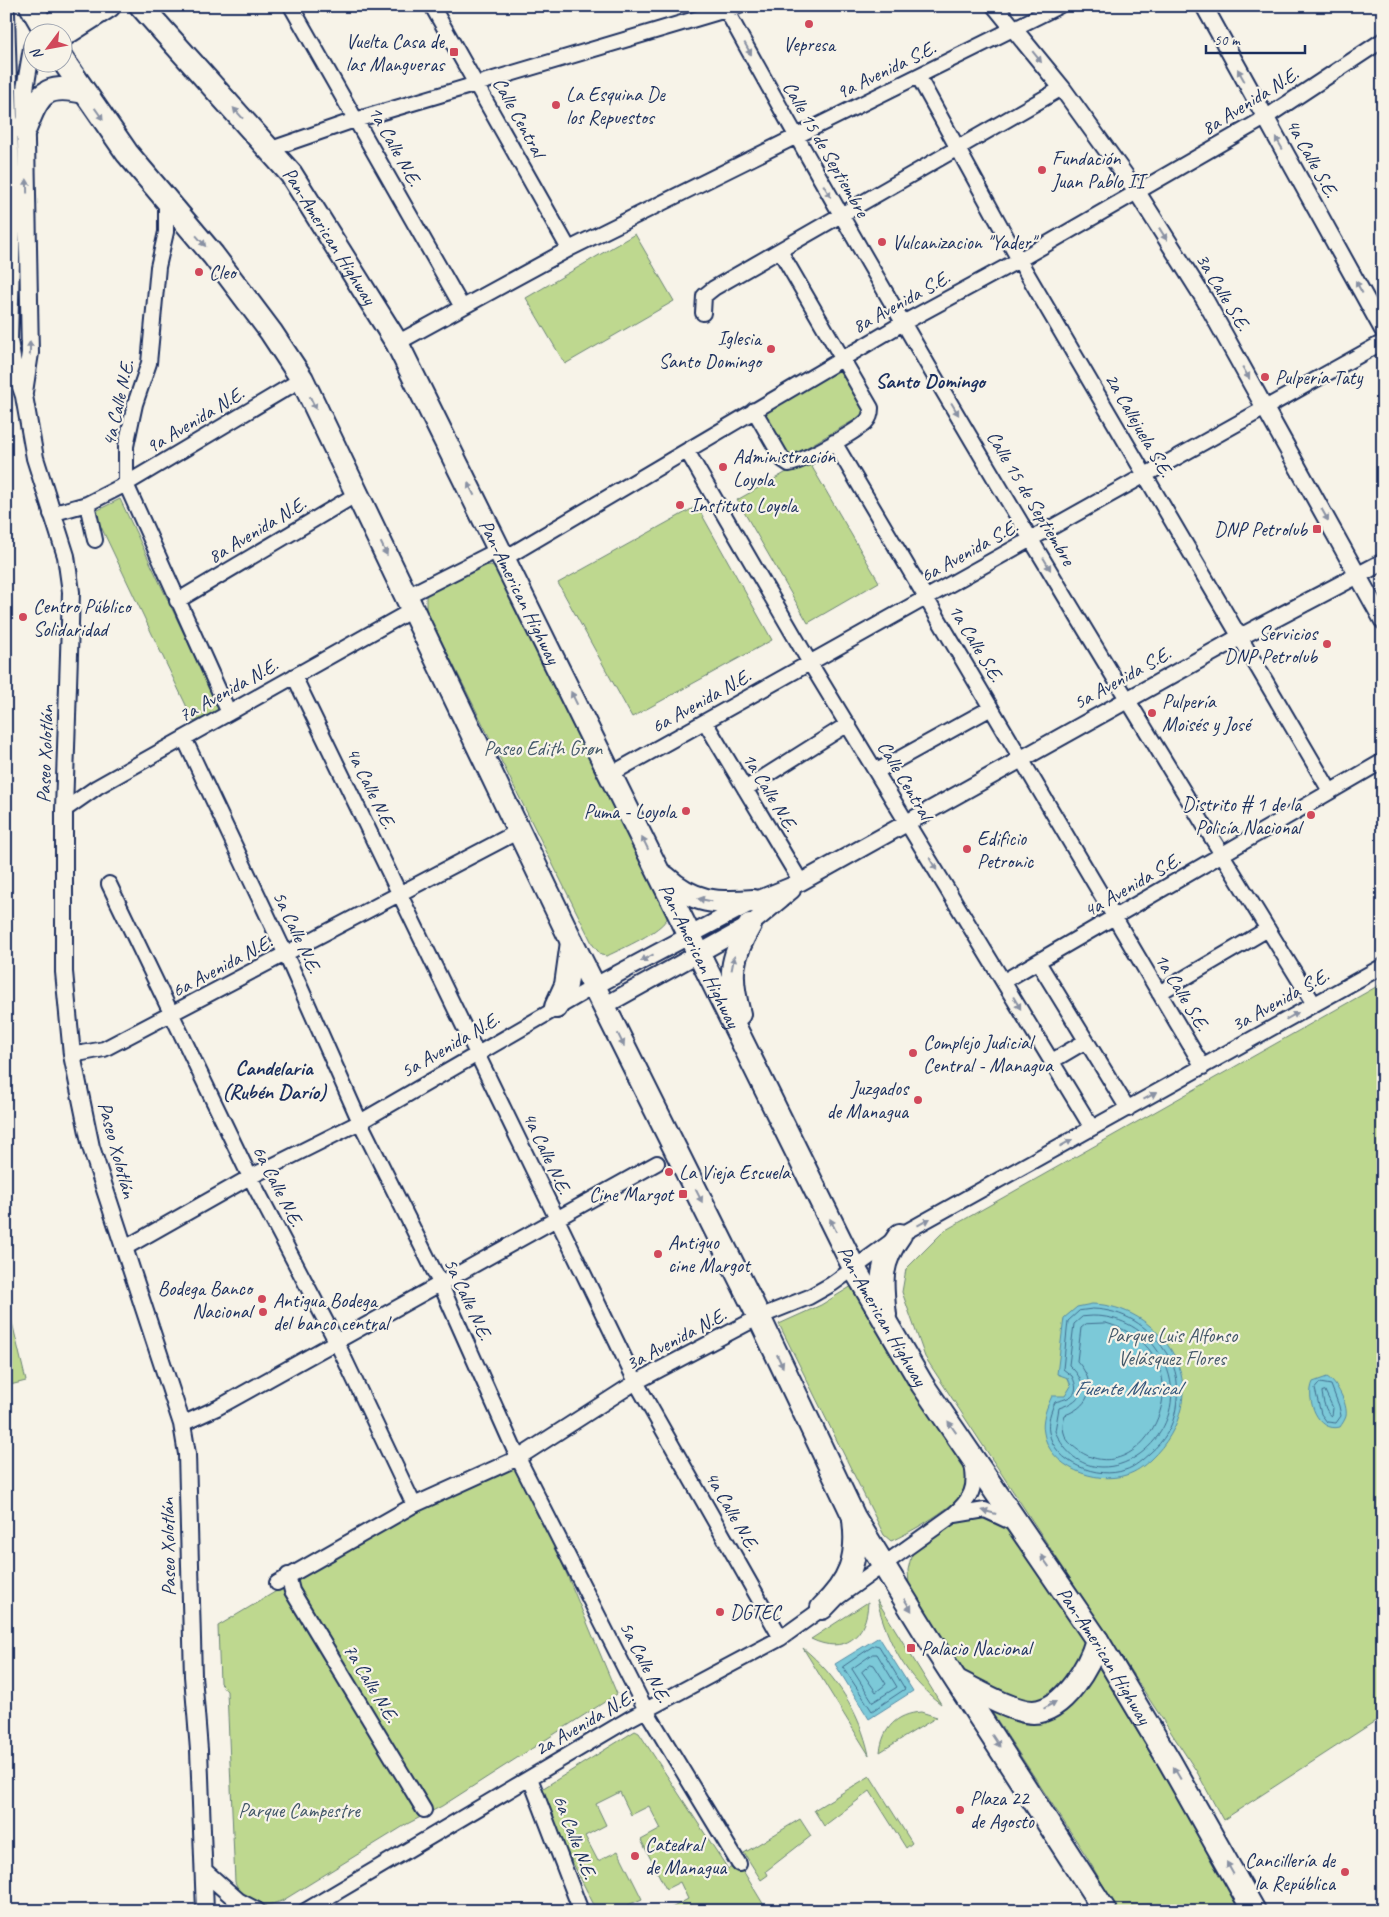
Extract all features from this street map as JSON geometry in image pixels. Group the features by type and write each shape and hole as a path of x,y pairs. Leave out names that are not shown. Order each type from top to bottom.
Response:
{"highway":[{"path":"59,22 73,6"},
{"path":"72,24 109,6"},
{"name":"Pan-American Highway","path":"141,6 270,149 306,195 397,343 503,553 854,1268 922,1384 1097,1640 1170,1762 1254,1911"},
{"path":"31,7 39,22"},
{"path":"71,72 127,154 218,263 271,332 302,379 411,602 572,942 760,1317 854,1517 957,1682 1105,1911"},
{"path":"25,129 34,106 50,90 62,87 84,92"},
{"path":"656,866 679,889 698,899 721,902 754,901"},
{"path":"750,925 735,955 731,974 733,991 752,1061"},
{"path":"556,1007 566,985 572,942"},
{"path":"887,1326 883,1293 884,1266 890,1248 900,1236"},
{"path":"822,1608 832,1598 852,1568 856,1553 854,1517"},
{"path":"957,1682 1008,1705 1026,1711 1040,1710 1061,1698 1084,1672 1097,1640"}],"street":[{"name":"1a Calle N.E.","path":"291,6 462,307"},
{"name":"Calle Central","path":"432,6 569,249"},
{"name":"3a Calle S.E.","path":"995,6 1062,88 1137,192 1205,300 1360,575 1383,621"},
{"name":"9a Avenida S.E.","path":"569,249 1059,6"},
{"name":"4a Calle S.E.","path":"1204,6 1383,330"},
{"path":"270,149 357,120 730,7"},
{"name":"Calle 15 de Septiembre","path":"730,7 795,137 903,323 1127,700 1314,1004"},
{"name":"Paseo Xolotlán","path":"7,18 9,340 13,364 24,396 35,458 51,514 66,556 71,592 64,810 64,972 72,1055 91,1147 182,1424 187,1454 193,1676 199,1750 205,1911"},
{"name":"8a Avenida N.E.","path":"1137,192 1265,118 1383,40"},
{"name":"Paseo Xolotlán","path":"24,396 30,353 24,89 31,72"},
{"name":"2a Callejuela S.E.","path":"918,76 1019,260 1330,791"},
{"path":"703,313 704,296 714,288 780,252 957,147 1062,88"},
{"name":"8a Avenida S.E.","path":"503,553 687,451 903,323 1019,260 1137,192"},
{"name":"4a Calle N.E.","path":"166,201 166,232 158,267 149,363 135,404 126,446 126,484 229,713"},
{"path":"397,343 569,249"},
{"path":"754,410 783,460 789,464 834,442 864,424 870,417 872,408 780,252"},
{"name":"6a Avenida S.E.","path":"810,663 1383,342"},
{"name":"9a Avenida N.E.","path":"51,514 87,504 126,484 302,379"},
{"name":"1a Calle S.E.","path":"834,442 1202,1067"},
{"name":"Calle Central","path":"687,451 810,663 1092,1128"},
{"name":"8a Avenida N.E.","path":"178,601 357,494"},
{"path":"87,504 95,540"},
{"name":"7a Avenida N.E.","path":"64,810 97,787 294,676 411,602 503,553"},
{"path":"1360,575 1383,562"},
{"name":"5a Avenida S.E.","path":"908,822 1240,637 1360,575"},
{"name":"6a Avenida N.E.","path":"611,774 810,663"},
{"name":"4a Calle N.E.","path":"294,676 479,1054 636,1382 781,1638"},
{"path":"877,771 991,708"},
{"name":"1a Calle N.E.","path":"705,722 801,882"},
{"path":"745,789 848,724"},
{"name":"5a Calle N.E.","path":"184,738 286,955 360,1122 440,1283 518,1458 646,1710 739,1864"},
{"name":"4a Avenida S.E.","path":"1004,982 1383,761"},
{"name":"5a Avenida N.E.","path":"123,1249 250,1177 360,1122 479,1054 556,1007 600,996 694,944 754,901 801,882 908,822"},
{"name":"6a Avenida N.E.","path":"72,1055 104,1049 171,1016 519,831"},
{"name":"5a Avenida N.E.","path":"694,944 750,925 801,882"},
{"name":"6a Calle N.E.","path":"109,884 250,1177 336,1341 414,1505"},
{"path":"1159,993 1268,929"},
{"path":"1038,962 1128,1109"},
{"name":"3a Avenida S.E.","path":"1092,1128 1383,966"},
{"path":"1052,1061 1086,1041"},
{"name":"3a Avenida N.E.","path":"282,1579 414,1505 518,1458 636,1382 760,1317 809,1297 900,1236 1092,1128"},
{"path":"182,1424 217,1408 658,1163"},
{"name":"2a Avenida N.E.","path":"305,1911 646,1710 781,1638 966,1504 974,1487 975,1478 969,1451"},
{"name":"2a Avenida N.E.","path":"953,1515 985,1510 1003,1516 1022,1528"},
{"name":"7a Calle N.E.","path":"282,1579 292,1591 424,1810"},
{"name":"6a Calle N.E.","path":"530,1778 582,1911"},
{"path":"204,1871 238,1901 257,1911"}],"green space":[{"path":"635,234 674,301 565,364 526,298"},
{"path":"838,371 845,374 865,410 863,415 790,457 786,454 767,420 766,412 830,373"},
{"path":"808,460 879,582 808,623 737,500"},
{"path":"120,499 220,710 194,722 94,512"},
{"path":"697,506 772,640 632,717 558,583"},
{"name":"Paseo Edith Grøn","path":"491,565 501,576 668,917 664,923 650,934 607,956 601,955 593,945 426,610 426,595 484,566"},
{"name":"Parque Luis Alfonso Velásquez Flores","path":"1383,983 1383,1716 1223,1820 1197,1772 925,1357 902,1292 906,1269 944,1231"},
{"path":"852,1286 887,1349 966,1469 967,1488 955,1502 921,1525 891,1541 884,1535 779,1324 821,1305"},
{"path":"6,1297 26,1381 6,1386"},
{"name":"Parque Campestre","path":"518,1458 617,1694 442,1806 407,1824 282,1901 274,1904 259,1905 248,1901 235,1882 227,1691 220,1683 218,1626 315,1568"},
{"path":"983,1516 1004,1526 1020,1543 1090,1652 1244,1911 1118,1911 1085,1854 909,1586 908,1570 911,1557 918,1545 948,1522"},
{"path":"877,1600 941,1704 908,1671 892,1645"},
{"path":"868,1602 867,1614 863,1625 852,1640 834,1645 811,1639"},
{"path":"803,1648 826,1670 845,1696 860,1724 869,1755"},
{"path":"921,1712 937,1717 880,1752 884,1736 892,1724 904,1716"},
{"path":"635,1731 639,1733 728,1869 739,1864 765,1907 756,1911 666,1911 688,1899 680,1882 666,1889 641,1840 661,1829 649,1806 631,1815 620,1792 596,1804 606,1825 585,1836 598,1861 618,1851 642,1899 628,1905 630,1911 597,1911 537,1792"},
{"path":"870,1776 912,1843 906,1848 870,1791 824,1826 814,1810"},
{"path":"800,1819 811,1836 766,1871 768,1875 761,1880 744,1853"}],"water":[{"name":"Fuente Musical","path":"1092,1304 1116,1308 1147,1323 1171,1350 1178,1364 1182,1379 1183,1393 1177,1422 1162,1448 1143,1466 1130,1474 1114,1477 1088,1475 1064,1464 1048,1445 1043,1428 1045,1414 1052,1396 1065,1396 1071,1386 1068,1378 1057,1374 1064,1318 1077,1307"},
{"path":"1327,1377 1338,1389 1344,1400 1346,1416 1340,1427 1325,1425 1315,1413 1312,1405 1311,1389 1313,1382"},
{"path":"879,1637 913,1691 869,1719 835,1664"}],"place":[{"name":"Vepresa","path":"809,24"},
{"name":"Vuelta Casa de las Mangueras","path":"454,52"},
{"name":"La Esquina De los Repuestos","path":"556,105"},
{"name":"Fundación Juan Pablo II","path":"1042,170"},
{"name":"Vulcanizacion \"Yader\"","path":"882,242"},
{"name":"Cleo","path":"199,272"},
{"name":"Iglesia Santo Domingo","path":"771,349"},
{"name":"Pulpería Taty","path":"1265,377"},
{"name":"Administración Loyola","path":"723,467"},
{"name":"Instituto Loyola","path":"680,505"},
{"name":"DNP Petrolub","path":"1317,529"},
{"name":"Centro Público Solidaridad","path":"23,617"},
{"name":"Servicios DNP Petrolub","path":"1327,644"},
{"name":"Pulpería Moisés y José","path":"1152,713"},
{"name":"Puma - Loyola","path":"686,811"},
{"name":"Distrito # 1 de la Policía Nacional","path":"1311,815"},
{"name":"Edificio Petronic","path":"967,849"},
{"name":"Complejo Judicial Central - Managua","path":"913,1053"},
{"name":"Juzgados de Managua","path":"918,1100"},
{"name":"La Vieja Escuela","path":"669,1172"},
{"name":"Cine Margot","path":"683,1194"},
{"name":"Antiguo cine Margot","path":"658,1254"},
{"name":"Bodega Banco Nacional","path":"262,1299"},
{"name":"Antigua Bodega del banco central","path":"263,1312"},
{"name":"DGTEC","path":"720,1612"},
{"name":"Palacio Nacional","path":"911,1648"},
{"name":"Plaza 22 de Agosto","path":"960,1810"},
{"name":"Catedral de Managua","path":"635,1856"},
{"name":"Cancillería de la República","path":"1345,1872"}],"district":[{"name":"Santo Domingo","path":"930,381"},
{"name":"Candelaria (Rubén Darío)","path":"274,1080"}]}
